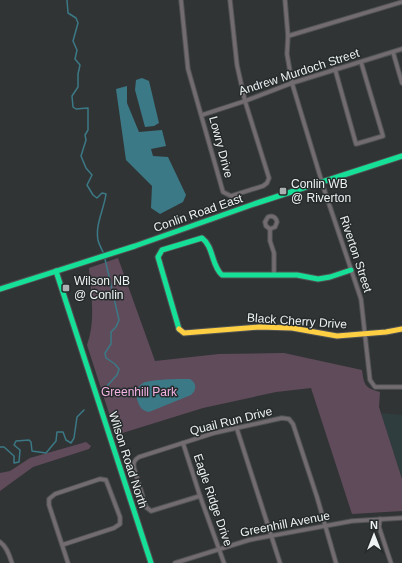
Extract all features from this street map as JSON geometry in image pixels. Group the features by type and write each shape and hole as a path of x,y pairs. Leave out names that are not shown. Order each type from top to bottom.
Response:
{"street":[{"name":"Lowry Drive","path":"181,0 188,69 223,192 231,196 262,186 267,183 269,178 245,101"},
{"path":"230,0 237,65 245,101"},
{"name":"Riverton Street","path":"285,0 288,36 287,54 292,83 322,182 361,299 371,383 375,387 379,388 402,387"},
{"path":"288,36 402,2"},
{"name":"Andrew Murdoch Street","path":"202,115 245,101 292,83 402,49"},
{"path":"393,52 402,83"},
{"path":"335,69 356,144 383,136 361,62"},
{"name":"Conlin Road East","path":"0,289 56,272 402,156"},
{"path":"270,229 270,241 274,254 274,274"},
{"name":"Black Cherry Drive","path":"351,270 330,277 318,279 297,275 274,274 222,275 217,270 207,242 202,238 162,250 158,257 178,327 184,333 259,327 292,328 337,336 402,329"},
{"name":"Wilson Road North","path":"56,272 152,563"},
{"name":"Quail Run Drive","path":"200,496 152,511 146,507 133,464 135,460 139,457 214,433 282,418 289,419 291,420 317,497 336,563"},
{"path":"237,429 280,563"},
{"name":"Eagle Ridge Drive","path":"183,443 224,563"},
{"path":"62,545 114,528 120,524 120,517 106,480 100,479 55,494 49,498 49,505 62,545 68,563"},
{"name":"Greenhill Avenue","path":"175,563 249,540 352,521 402,518"},
{"path":"380,519 379,527 391,563"},
{"path":"0,542 4,545 12,563"}],"shaded area":[{"path":"381,413 402,415 402,479"}],"green space":[{"name":"Greenhill Park","path":"118,258 155,361 219,354 284,353 362,370 366,385 371,389 380,392 379,407 402,479 402,511 352,514 311,388 276,392 203,408 116,435 87,345 90,336 92,317 92,297 89,268"},
{"path":"86,442 91,446 89,449 33,467 0,491 0,473 10,471 30,458"}],"water":[{"path":"142,78 149,81 159,123 154,126 145,127 135,90 136,80"},
{"path":"127,86 127,103 139,132 162,130 166,146 151,149 153,156 168,157 186,195 183,202 160,214 151,208 152,186 126,160 116,89"},
{"path":"190,379 195,385 194,391 191,395 149,412 143,410 140,406 136,394 139,387 143,383 159,380"}],"waterway":[{"path":"67,0 68,13 76,18 78,23 73,41 77,50 75,59 80,65 78,87 72,96 73,107 76,109 88,108 88,130 85,135 86,140 81,156 86,168 92,175 87,185 93,195 97,198 102,193 106,194 97,234 98,242 103,252"},
{"path":"105,259 119,320 116,327 111,332 111,344 105,353 106,358 115,364 119,369 117,375 107,386"},
{"path":"0,447 4,447 14,456 14,463 19,462 20,450 14,445 16,441 29,440 31,442 32,451 46,453 56,441 57,432 63,432 66,440 71,443 74,438 77,417 84,410"}],"traffic: fast":[{"path":"0,289 135,246 254,204 402,156"},
{"path":"179,329 158,257 162,250 202,238 209,246 218,271 222,275 297,275 318,279 330,277 351,270"},
{"path":"56,271 151,563"}],"traffic: slow":[{"path":"179,329 184,333 259,327 292,328 337,336 386,332 402,329"}],"place":[{"name":"Conlin WB @ Riverton","path":"283,191"},
{"name":"Wilson NB @ Conlin","path":"66,288"}]}
